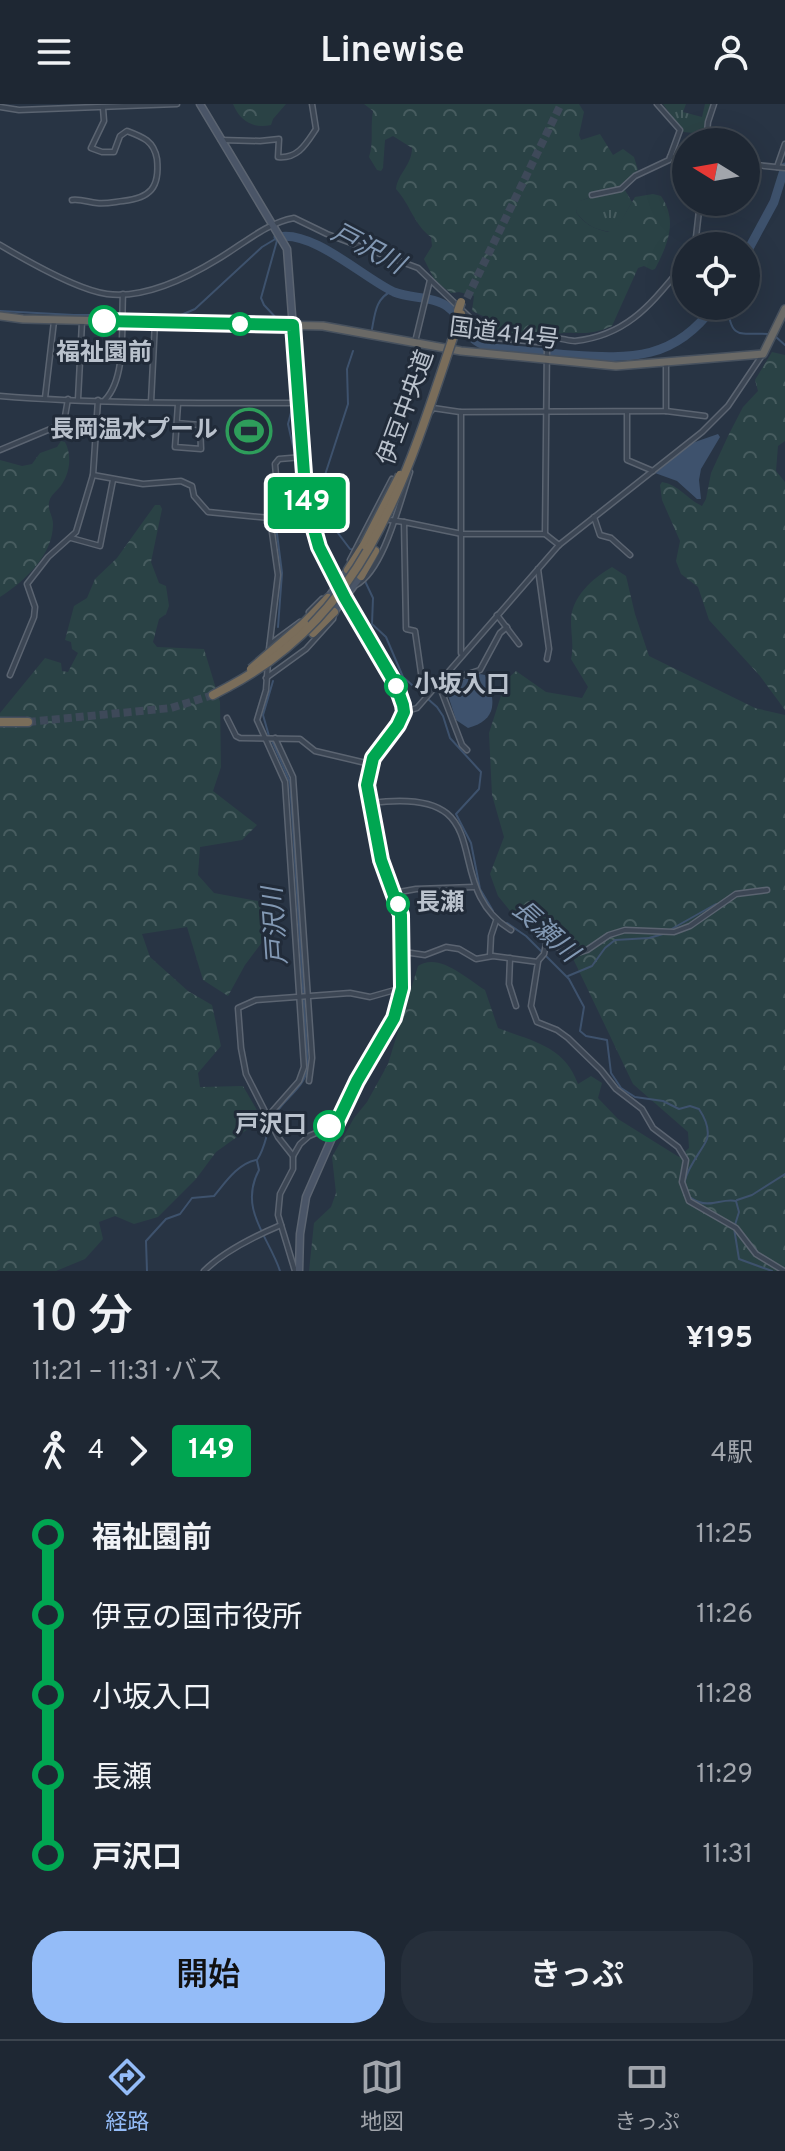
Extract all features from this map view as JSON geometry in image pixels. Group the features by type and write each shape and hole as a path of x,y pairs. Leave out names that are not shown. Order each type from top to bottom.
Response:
{"highway":[{"name":"伊豆中央道","path":"212,694 293,643 334,602 364,559 383,526 403,475 461,307"},
{"path":"763,354 785,309"},
{"name":"国道414号","path":"0,316 323,326 461,351 616,366 763,354"},
{"name":"伊豆中央道","path":"230,685 288,644 337,593 373,538 403,475"},
{"path":"348,570 403,475"},
{"path":"361,576 389,522 403,475"},
{"path":"244,675 328,598"},
{"path":"230,685 262,672 313,633 334,612"},
{"path":"0,721 28,721"}],"main road":[{"path":"200,104 287,249 303,457 312,529 345,598 396,685 404,712 370,764 367,785 381,860 403,923 402,988 394,1018 357,1081 306,1197 297,1271"},
{"path":"328,598 348,570"},
{"path":"334,612 361,576"}],"street":[{"path":"0,107 14,110 177,104"},
{"path":"221,140 279,139 278,157 290,157 303,147 317,128 312,104"},
{"path":"592,195 621,189 635,176 650,171 670,157 680,130 657,104"},
{"path":"707,128 714,104"},
{"path":"72,200 100,204 131,200 147,195 155,184 155,149 146,138 127,131 120,136 114,152 91,148 104,121 103,108"},
{"path":"777,167 785,144"},
{"path":"760,165 785,168"},
{"path":"0,245 88,288 123,294 180,281 274,225 298,219 327,234 418,268 494,338 546,346"},
{"path":"545,534 546,346 551,338 572,341 608,334 644,312 672,279"},
{"path":"415,342 430,280"},
{"path":"105,400 115,388 119,373 123,294"},
{"path":"45,398 54,320"},
{"path":"78,399 82,320"},
{"path":"151,402 155,322"},
{"path":"404,712 413,711 424,700 559,545 702,432 728,406 763,354"},
{"path":"666,362 666,411"},
{"path":"0,396 178,404 214,401 299,403"},
{"path":"0,450 64,422 68,399"},
{"path":"10,675 34,617 35,607 27,584 48,557 76,532 93,475 98,400"},
{"path":"177,423 200,425 201,449 175,447 178,404"},
{"path":"354,586 366,578 395,521 433,408 461,412 666,411 705,416"},
{"path":"461,412 461,656"},
{"path":"627,412 627,460 653,471"},
{"path":"303,457 276,462 277,492 270,518 278,575 266,690 257,720 285,782 312,1067 309,1081"},
{"path":"93,475 152,484 186,482 192,486 194,496 208,512 270,518"},
{"path":"348,570 351,558 392,479"},
{"path":"71,538 100,546 113,480"},
{"path":"594,517 600,535 611,538 630,555"},
{"path":"373,518 462,534 545,534 559,545"},
{"path":"404,522 406,629 415,631 422,680 432,689 441,690 453,679 480,670 500,633 507,627"},
{"path":"538,569 549,649 547,659"},
{"path":"270,644 303,619 319,601 328,598"},
{"path":"266,678 306,649 332,621 334,612"},
{"path":"497,615 519,644"},
{"path":"441,690 462,745 467,750"},
{"path":"227,718 236,736 303,740 315,751 370,764"},
{"path":"269,1115 303,1073 304,996 293,777 274,738"},
{"path":"369,803 412,801 440,807 462,834 474,887 496,921 511,930"},
{"path":"394,893 474,887"},
{"path":"767,890 736,894 690,926 674,932 625,930 609,935 582,952 548,944 541,958 531,1006 537,1022 563,1034 601,1070 620,1094 642,1109 653,1128 678,1147 685,1157 682,1182 687,1198 736,1228 756,1254 784,1271"},
{"path":"490,956 496,921"},
{"path":"403,952 425,955 446,947 459,949 476,959 490,956 541,958"},
{"path":"510,958 509,984 516,1006"},
{"path":"293,1156 278,1137 246,1074 238,1008 256,1000 350,993 370,997 402,988"},
{"path":"297,1271 278,1215 280,1194 293,1169 293,1156 300,1144 309,1136 337,1123"},
{"path":"204,1271 263,1232 281,1225"}],"green space":[{"path":"233,104 286,104 271,125 258,126 239,115"},
{"path":"364,104 579,104 584,112 579,135 581,140 600,134 613,155 623,149 634,157 638,170 620,186 580,201 576,212 590,225 608,232 618,226 635,197 661,196 670,223 667,242 655,269 638,268 612,326 603,330 497,337 496,322 472,311 474,296 451,293 435,281 424,259 432,246 431,237 420,227 396,189 412,148 393,136 385,140 383,168 377,170 369,157 373,111"},
{"path":"663,104 686,104 683,112 702,117 705,104 713,104 707,128 680,128"},
{"path":"623,187 632,202 618,227 611,232 591,226 576,212 579,201"},
{"path":"772,352 785,355 785,441 778,446 776,471 785,482 785,710 760,676 709,620 698,587 681,574 676,561 680,541 662,500 660,485 662,482 673,486 702,506 711,473 743,407 758,391 755,380"},
{"path":"61,441 65,442 69,452 69,463 65,479 49,503 53,524 48,546 28,575 0,597 0,460 22,466 32,464 40,453 57,447"},
{"path":"155,505 160,505 162,509 151,562 159,583 166,586 169,606 166,614 159,619 153,642 157,647 204,649 220,702 221,767 213,791 257,825 242,840 200,847 198,875 214,893 258,901 271,930 245,965 228,996 203,980 187,927 142,934 150,957 188,991 212,1005 221,1046 198,1073 200,1087 243,1086 262,1119 216,1152 196,1179 158,1217 134,1224 115,1216 99,1222 103,1239 85,1259 56,1271 0,1271 0,725 27,725 26,716 0,717 0,713 45,658 61,663 62,671 68,672 78,653 72,649 71,642 65,640 74,606 87,598 95,579 117,558"},
{"path":"612,567 626,576 649,656 755,708 785,715 785,1271 309,1271 314,1223 331,1207 336,1193 332,1157 388,1064 418,966 426,963 435,962 453,969 485,990 498,1028 535,1041 556,1053 565,1061 578,1084 591,1076 602,1083 598,1098 618,1119 679,1157 689,1148 688,1132 633,1084 567,946 542,939 519,922 498,896 490,874 504,837 492,795 489,733 506,680 516,671 546,692 582,698 588,687 571,659 572,612 584,589"}],"water":[{"path":"718,434 720,437 701,469 701,499 677,481 655,473 692,443"},
{"path":"485,675 489,684 492,708 485,720 468,728 456,720 447,692 456,682"}],"waterway":[{"name":"戸沢川","path":"758,232 774,202 785,167"},
{"name":"戸沢川","path":"278,237 261,298 279,321"},
{"name":"戸沢川","path":"278,237 306,240 322,247 394,292 442,303 455,313 474,339 491,348 613,357 632,355 667,346 684,337 702,320"},
{"path":"0,311 181,315 195,309 262,247 277,238"},
{"name":"長瀬川","path":"372,329 379,302 392,291"},
{"path":"730,320 739,333 768,334"},
{"name":"戸沢川","path":"278,627 282,573 275,518 280,496 297,485 295,455 288,424 293,405 293,386 289,341 283,326"},
{"path":"776,337 785,345"},
{"name":"長瀬川","path":"353,351 347,369 348,404 325,475 313,489 316,504 350,549 355,550"},
{"name":"長瀬川","path":"364,579 373,598 372,624 386,637 403,677 437,707 450,738 481,772 479,789 456,814 471,843 480,889 493,911"},
{"name":"戸沢川","path":"269,736 263,715 273,681"},
{"name":"戸沢川","path":"257,1160 273,1118 298,1088 308,1067 290,782 272,741"},
{"path":"668,931 716,904"},
{"name":"長瀬川","path":"507,923 526,936 569,979 584,1007 580,1031 586,1036 607,1040 611,1073 621,1088 635,1097 663,1101 679,1109 690,1106 699,1109 708,1135 688,1172 685,1189 689,1196 699,1202 736,1201 739,1212 734,1228 739,1259 772,1271"},
{"path":"568,976 592,966 615,940 663,934"},
{"path":"147,1271 146,1241 166,1219 180,1214 192,1198 214,1196 237,1170 256,1160"},
{"path":"257,1161 259,1170 252,1197 254,1210 280,1271"},
{"path":"737,1200 752,1195 785,1174"}],"tunnel":[{"path":"467,298 561,104"},
{"path":"28,722 171,708 213,695"}],"bus line":[{"name":"149","path":"104,321 293,325 306,501 312,529 345,598 402,698 404,712 373,758 367,785 381,860 403,923 402,988 394,1018 357,1081 337,1123 329,1126"}],"place":[{"name":"福祉園前","path":"104,321"},
{"name":"長岡温水プール","path":"249,431"},
{"name":"小坂入口","path":"396,686"},
{"name":"長瀬","path":"398,904"},
{"name":"戸沢口","path":"329,1126"}]}
